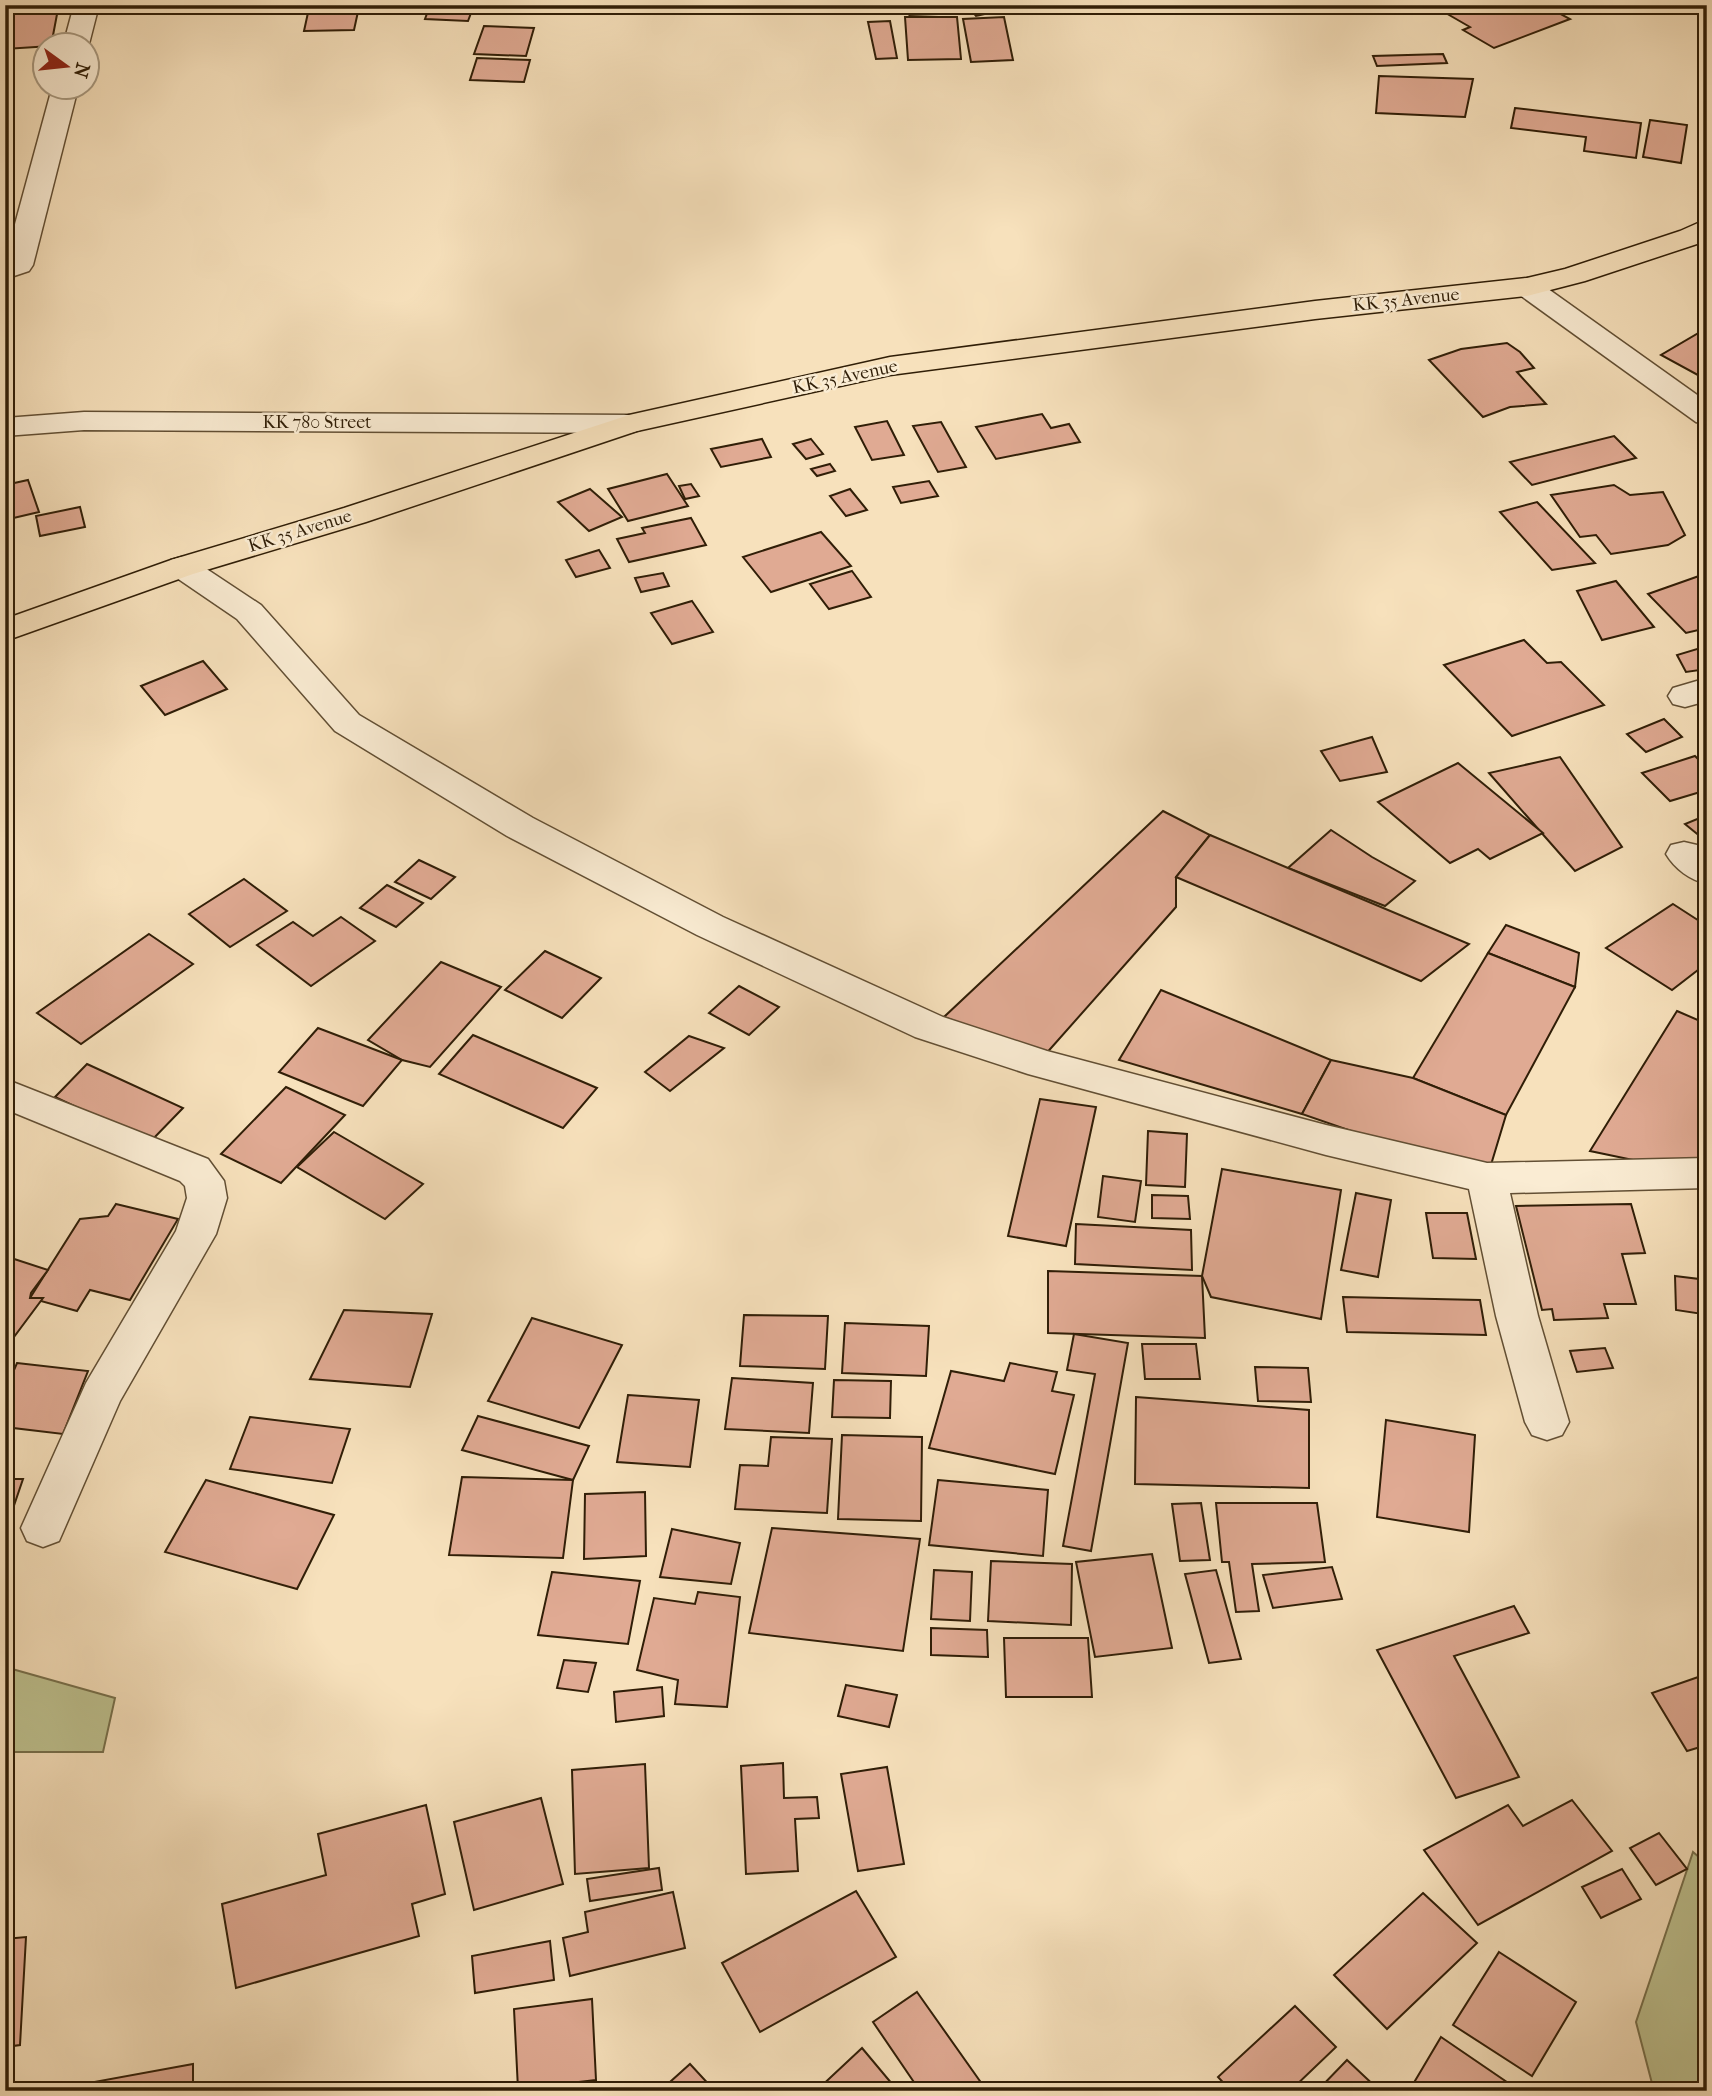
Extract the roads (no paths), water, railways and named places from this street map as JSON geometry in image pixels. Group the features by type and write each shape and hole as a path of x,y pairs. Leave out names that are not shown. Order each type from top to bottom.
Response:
{"main road":[{"name":"KK 35 Avenue","path":"5,632 181,567 355,515 629,424 890,366 1315,310 1527,287 1574,275 1690,237 1707,227"}],"street":[{"path":"80,32 87,5"},
{"path":"5,271 19,265 61,102"},
{"path":"1527,287 1707,416"},
{"name":"KK 780 Street","path":"5,427 85,421 629,424"},
{"path":"181,567 249,612 347,723 520,827 710,926 929,1027 1042,1065 1326,1140 1487,1178 1707,1173"},
{"path":"5,1093 194,1170 204,1181 207,1198 196,1234 101,1395 43,1528"},
{"path":"1487,1178 1517,1316 1546,1422"}]}
